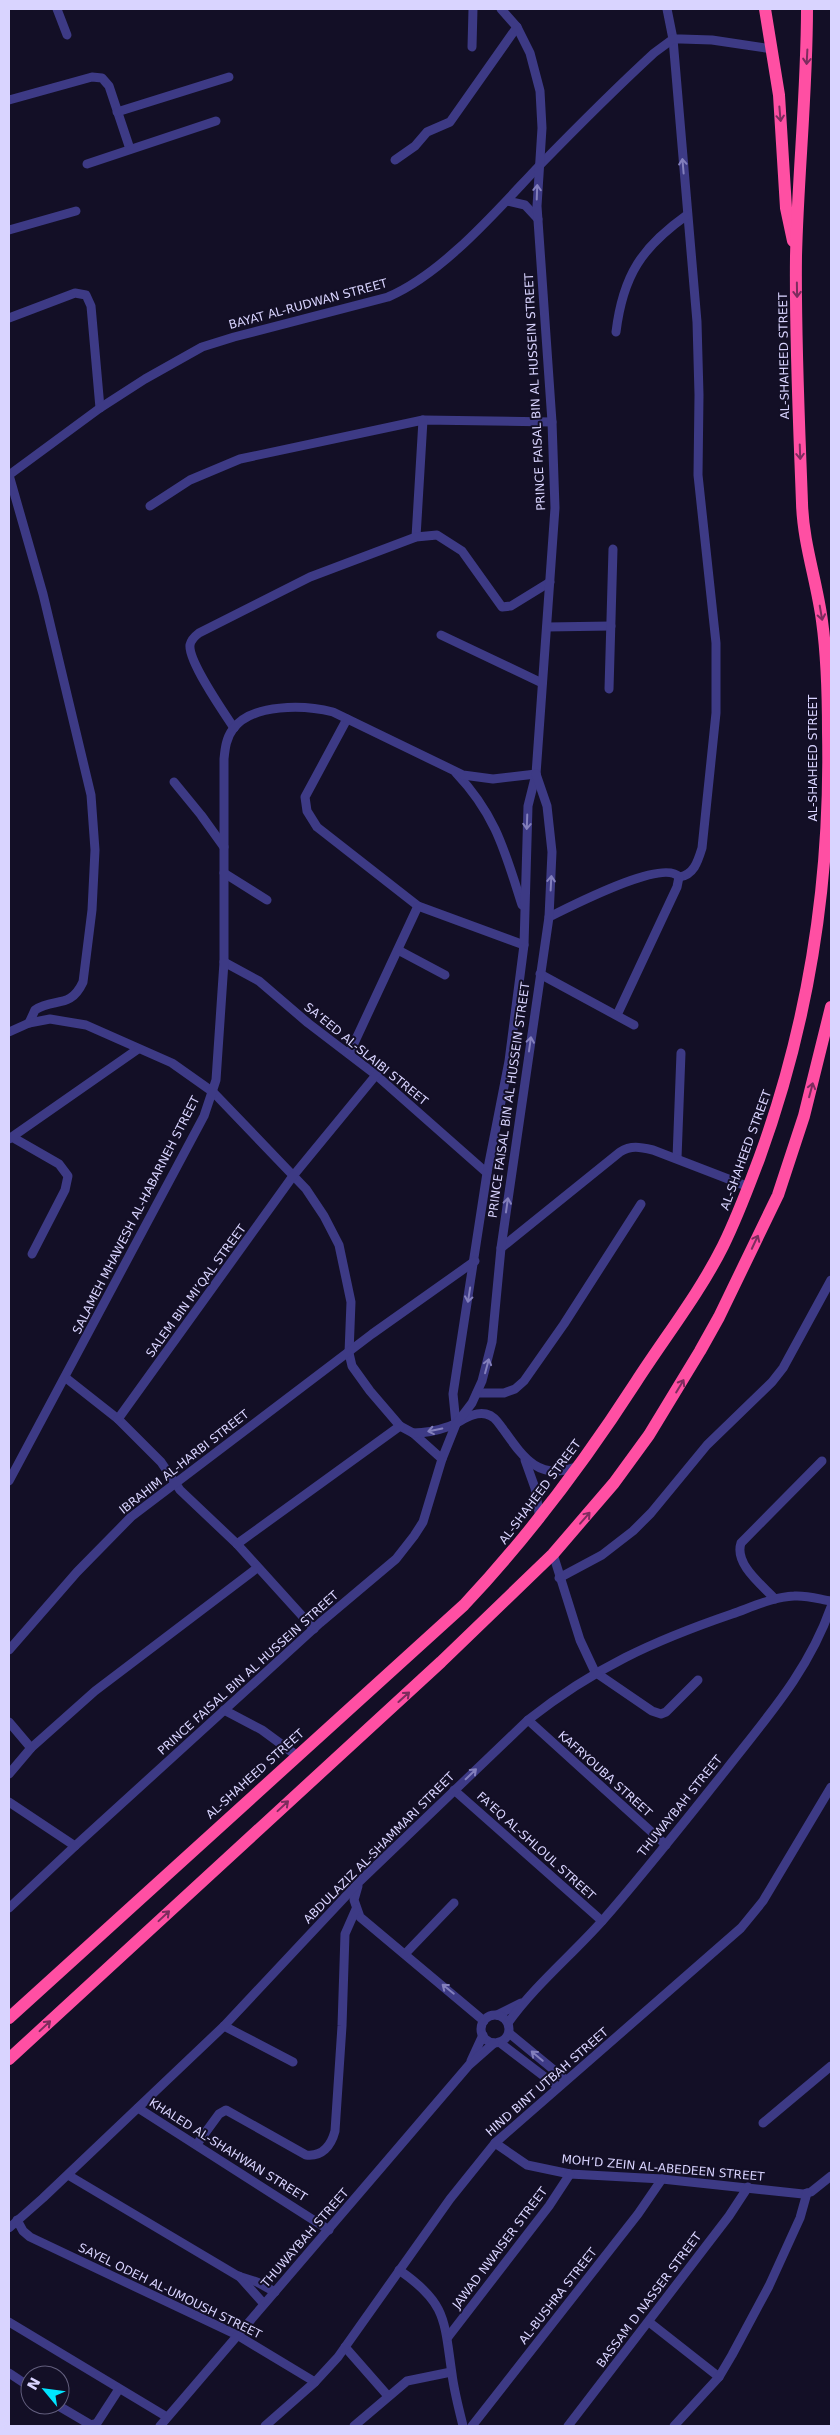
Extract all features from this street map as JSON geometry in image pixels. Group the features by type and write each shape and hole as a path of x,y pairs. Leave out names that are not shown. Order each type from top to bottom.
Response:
{"highway":[{"path":"766,9 783,144 786,208 796,255"},
{"name":"AL-SHAHEED STREET","path":"9,2018 296,1755 464,1605 502,1564 540,1519 626,1397 704,1280 722,1248 748,1187 776,1108 804,1000 819,922 827,844 828,730 822,620 802,512 796,255 807,50 807,9"},
{"path":"9,2059 412,1689 552,1554 609,1490 649,1435 719,1318 778,1195 790,1162 811,1089 831,1007"}],"street":[{"path":"57,9 67,35"},
{"path":"472,47 473,9"},
{"name":"PRINCE FAISAL BIN AL HUSSEIN STREET","path":"456,1424 454,1394 487,1173 509,1060 524,945 528,806 536,774 555,508 552,422 537,192 542,128 540,91 530,53 517,27 501,9"},
{"path":"549,916 645,875 667,871 676,873 679,876 688,875 693,869 702,848 717,703 714,608 705,561 698,475 699,395 697,331 673,39 667,9"},
{"path":"395,160 415,146 427,132 450,122 517,27"},
{"path":"673,39 712,40 772,49"},
{"name":"BAYAT AL-RUDWAN STREET","path":"9,475 100,408 145,379 202,347 234,336 388,297 404,290 426,276 507,200 654,53 673,39"},
{"path":"9,100 97,76 106,81 130,149"},
{"path":"117,112 229,76"},
{"path":"86,164 216,121"},
{"path":"507,200 525,205 538,219"},
{"path":"9,230 76,211"},
{"path":"616,332 622,297 639,260 659,236 687,215"},
{"path":"9,318 75,293 86,295 91,306 100,408"},
{"path":"150,506 190,480 240,459 423,420 552,422"},
{"path":"416,537 423,420"},
{"path":"9,475 39,579 56,654 82,752 91,795 95,842 92,910 83,982 79,991 70,1000 38,1008 32,1013 29,1023"},
{"path":"536,774 483,779 454,771 346,718 321,709 288,707 256,715 234,728 204,681 190,651 192,639 199,633 310,577 416,537 437,535 462,551 502,607 511,606 550,582"},
{"path":"609,689 613,549"},
{"path":"547,627 611,626"},
{"path":"441,635 542,684"},
{"path":"346,718 305,797 307,811 317,827 418,906 524,945"},
{"name":"SALAMEH MHAWESH AL-HABARNEH STREET","path":"9,1481 66,1378 204,1116 213,1092 224,962 224,759 227,742 234,728"},
{"path":"454,771 474,793 490,816 502,844 524,911"},
{"name":"PRINCE FAISAL BIN AL HUSSEIN STREET","path":"9,1908 224,1710 405,1549 422,1522 442,1459 456,1424 477,1393 490,1355 501,1248 549,916 552,852 547,806 536,774"},
{"path":"174,782 201,815 224,848"},
{"path":"224,874 267,900"},
{"path":"617,1015 677,887 679,876"},
{"path":"349,1054 418,906"},
{"path":"398,950 445,975"},
{"name":"SA’EED AL-SLAIBI STREET","path":"224,962 259,981 376,1075 487,1173"},
{"path":"540,974 634,1025"},
{"path":"9,1032 29,1023 50,1019 86,1025 172,1063 213,1092 306,1189 324,1216 334,1233 341,1251 351,1302 349,1353 352,1366 400,1426 413,1433 442,1459"},
{"path":"32,1254 65,1190 68,1176 59,1164 10,1138 138,1049"},
{"path":"677,1158 681,1053"},
{"name":"SALEM BIN MI’QAL STREET","path":"118,1419 293,1176 376,1075"},
{"path":"501,1248 624,1149 642,1147 677,1158 748,1187"},
{"path":"477,1393 504,1393 515,1389 524,1381 564,1324 641,1204"},
{"name":"IBRAHIM AL-HARBI STREET","path":"9,1650 97,1551 132,1517 174,1482 475,1261"},
{"path":"559,1578 602,1555 634,1531 707,1445 772,1382 783,1368 831,1280"},
{"path":"66,1378 118,1419 161,1462 174,1482 237,1544 314,1629"},
{"path":"413,1433 440,1430 475,1414 492,1416 524,1457 543,1470 566,1471 576,1467"},
{"path":"237,1544 400,1426"},
{"path":"524,1457 535,1488 540,1519"},
{"path":"775,1599 741,1560 740,1548 742,1543 822,1461"},
{"path":"552,1554 580,1640 595,1672 652,1711 661,1714 666,1712 698,1680"},
{"path":"9,1774 31,1748 101,1686 257,1568"},
{"name":"ABDULAZIZ AL-SHAMMARI STREET","path":"9,2228 68,2175 224,2026 360,1881 528,1720 595,1672 663,1638 775,1599 801,1596 831,1601"},
{"name":"THUWAYBAH STREET","path":"508,2028 523,2002 602,1921 666,1845 799,1675 822,1632 831,1606"},
{"path":"224,1710 262,1730 296,1755"},
{"name":"KAFRYOUBA STREET","path":"528,1720 666,1845"},
{"path":"9,1722 31,1748"},
{"name":"HIND BINT UTBAH STREET","path":"265,2426 315,2382 345,2347 450,2198 495,2143 741,1928 763,1901 831,1786"},
{"name":"FA'EQ AL-SHLOUL STREET","path":"454,1790 602,1921"},
{"path":"9,1802 75,1846"},
{"path":"197,2144 219,2114 226,2110 306,2155 321,2153 330,2143 335,2131 345,1934 356,1910 356,1890 360,1881"},
{"path":"405,1954 454,1903"},
{"path":"356,1910 366,1922 484,2021"},
{"name":"THUWAYBAH STREET","path":"497,2015 523,2002"},
{"path":"484,2021 497,2015 508,2028 566,2080"},
{"path":"484,2021 483,2035 558,2087"},
{"path":"224,2026 293,2062"},
{"path":"496,2043 506,2037 508,2028"},
{"name":"THUWAYBAH STREET","path":"468,2065 483,2035"},
{"name":"THUWAYBAH STREET","path":"160,2426 330,2230 468,2065 496,2043"},
{"path":"763,2123 831,2066"},
{"name":"KHALED AL-SHAHWAN STREET","path":"138,2108 330,2230"},
{"name":"MOH’D ZEIN AL-ABEDEEN STREET","path":"495,2143 528,2165 570,2174 807,2193"},
{"name":"JAWAD NWAISER STREET","path":"448,2337 549,2206 570,2174"},
{"path":"68,2175 238,2276 257,2282 275,2292"},
{"path":"674,2426 718,2377 769,2286 803,2211 807,2193 831,2176"},
{"name":"AL-BUSHRA STREET","path":"472,2426 638,2214 662,2180"},
{"name":"BASSAM D NASSER STREET","path":"568,2426 729,2216 748,2187"},
{"name":"SAYEL ODEH AL-UMOUSH STREET","path":"17,2220 23,2231 30,2237 238,2335 315,2382"},
{"path":"399,2270 425,2290 440,2310 448,2337 451,2372 463,2426"},
{"path":"238,2276 264,2304"},
{"path":"9,2322 167,2417"},
{"path":"649,2322 718,2377"},
{"path":"345,2347 388,2396"},
{"path":"354,2426 369,2415 388,2396 412,2379 451,2372"},
{"path":"9,2373 20,2380"},
{"path":"70,2413 91,2426 120,2389"},
{"path":"369,2415 371,2426"}]}
